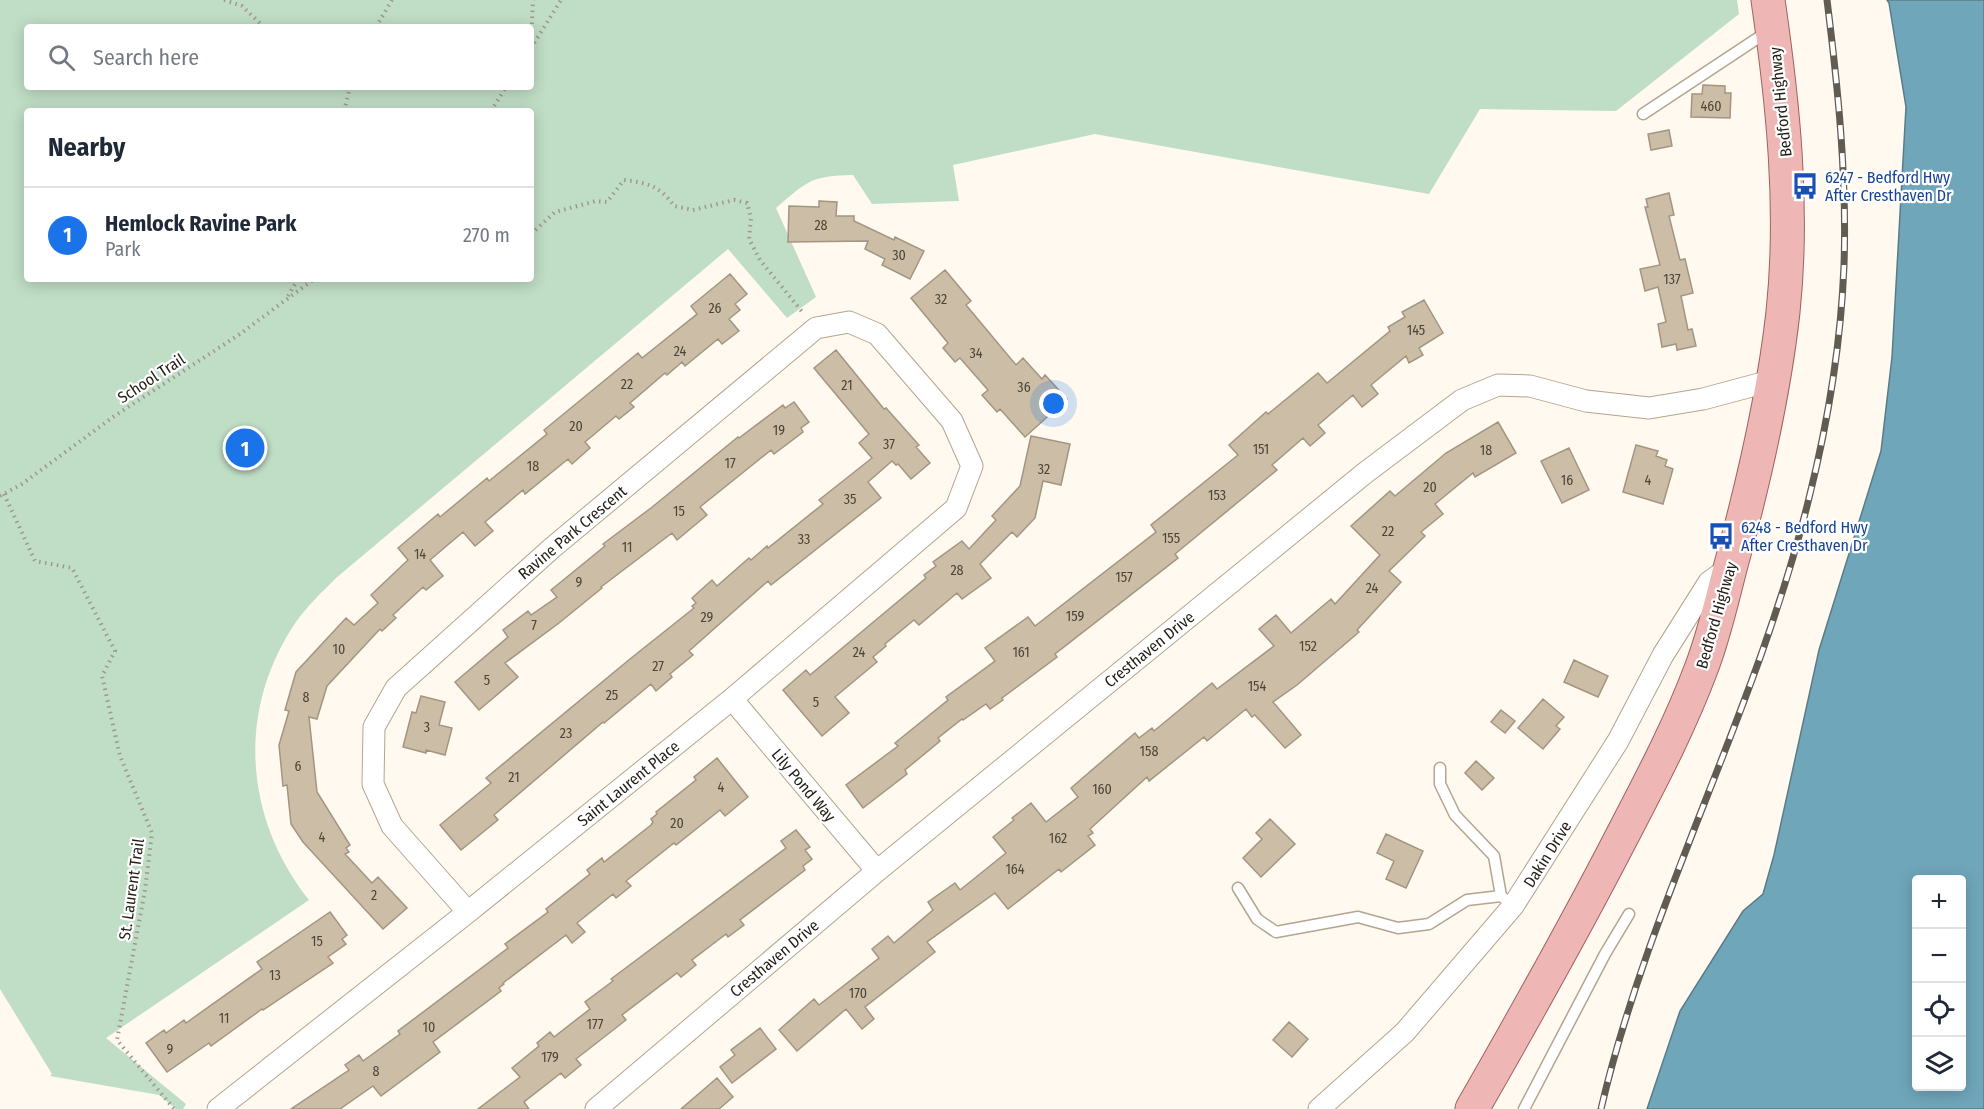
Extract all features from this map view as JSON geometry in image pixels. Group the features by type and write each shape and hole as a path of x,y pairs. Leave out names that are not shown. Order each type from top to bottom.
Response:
{"main road":[{"name":"Bedford Highway","path":"1472,1109 1541,988 1664,755 1702,667 1754,479 1774,380 1783,311 1787,231 1786,167 1770,14"}],"street":[{"name":"Ravine Park Crescent","path":"468,912 392,826 374,784 374,728 396,688 552,548 816,328 849,322 877,334 952,421"},
{"name":"Cresthaven Drive","path":"596,1109 877,871 1365,473 1462,400 1498,385 1530,386 1586,401 1649,408 1703,399 1774,380"},
{"name":"Saint Laurent Place","path":"218,1109 468,912 732,699 956,508 972,466 952,421"},
{"name":"Dakin Drive","path":"1319,1109 1405,1032 1507,901 1618,741 1663,655 1709,582 1730,567"},
{"name":"Lily Pond Way","path":"732,699 877,871"}],"lane":[{"path":"1642,114 1770,14"},
{"path":"1238,888 1257,919 1276,932 1358,917 1398,928 1429,924 1467,900 1507,901 1494,856 1455,815 1440,784 1440,768"},
{"path":"1524,1109 1605,954 1629,914"}],"path":[{"path":"224,0 242,6 261,24"},
{"path":"378,24 392,0"},
{"path":"532,24 533,0"},
{"path":"534,43 561,0"},
{"path":"345,108 349,90"},
{"path":"493,108 504,90"},
{"path":"534,231 555,212 596,201 607,202 624,180 644,183 664,192 674,206 693,210 734,200 747,203 751,218 749,239 760,260 816,328"},
{"path":"286,300 296,282"},
{"name":"School Trail","path":"2,495 22,484 113,417 240,334 310,282"},
{"name":"St. Laurent Trail","path":"2,495 36,561 72,567 115,651 102,676 120,756 152,833 145,890 117,1040 174,1109"}],"green space":[{"path":"0,0 1737,0 1739,14 1616,111 1480,109 1429,194 1095,134 953,165 959,201 872,204 853,175 827,177 803,186 776,208 816,297 787,318 728,249 336,578 296,622 277,656 264,691 257,727 256,763 261,799 271,834 287,868 309,900 106,1038 186,1104 183,1109 176,1109 159,1095 50,1076 52,1074 0,989"}],"water":[{"path":"1887,0 1984,0 1984,1109 1647,1109 1680,1011 1743,911 1763,894 1774,855 1819,650 1881,451 1892,357 1906,107"}],"building":[{"path":"1703,85 1725,86 1725,93 1731,93 1730,118 1691,117 1692,94 1702,94"},
{"path":"1669,130 1672,146 1651,150 1648,134"},
{"path":"1669,193 1674,215 1669,216 1680,260 1685,259 1693,293 1681,296 1688,330 1692,329 1696,346 1677,350 1676,344 1662,347 1658,324 1666,322 1658,287 1645,291 1640,269 1660,265 1645,207 1648,207 1646,199"},
{"path":"819,201 837,202 836,216 854,216 854,221 924,251 910,279 882,265 885,259 865,249 868,241 788,242 789,206 819,207"},
{"path":"945,270 971,301 966,305 1016,365 1023,358 1042,379 1045,375 1067,399 1025,437 1000,409 997,412 982,395 988,390 960,358 955,362 943,348 948,343 911,298"},
{"path":"730,274 747,294 735,304 740,310 729,319 739,331 722,344 718,339 685,366 682,362 667,375 665,373 630,403 634,407 619,419 616,416 585,442 590,448 572,464 568,459 525,494 523,490 485,522 493,531 475,546 463,532 430,560 443,576 426,590 423,587 393,615 396,618 382,631 380,629 327,686 317,719 309,717 317,792 350,845 346,848 349,852 345,854 372,883 378,877 407,908 383,929 303,842 291,824 287,785 283,786 279,745 289,711 285,710 296,672 346,618 354,625 378,603 371,595 408,560 398,548 438,514 440,517 487,478 489,481 547,434 544,430 638,353 642,358 697,314 691,306"},
{"path":"1424,300 1443,333 1419,348 1423,355 1409,363 1406,356 1371,385 1378,394 1362,407 1353,395 1318,425 1325,433 1310,446 1303,438 1272,465 1277,470 1175,554 1178,558 1055,654 1057,657 1002,698 1003,700 990,709 986,704 938,738 940,741 905,770 907,774 863,808 846,785 898,746 895,743 948,700 946,697 995,661 985,648 1028,617 1035,626 1156,532 1151,525 1238,455 1229,445 1266,412 1268,414 1318,373 1327,383 1390,331 1388,327 1405,317 1402,312"},
{"path":"836,350 884,409 886,408 919,445 916,447 930,463 911,479 898,464 892,461 868,482 881,498 771,585 768,581 689,651 693,655 670,674 672,677 656,691 651,684 603,722 494,815 498,820 461,850 440,825 491,783 486,778 694,608 692,606 696,603 692,598 712,580 717,586 749,558 751,560 767,546 768,548 823,504 819,500 872,458 859,443 869,434 814,368"},
{"path":"794,402 809,422 801,428 803,432 774,454 771,450 700,507 707,515 677,540 672,533 505,663 518,677 479,710 455,682 508,637 503,630 528,611 531,615 557,597 551,590 605,546 603,544 738,437 783,405 785,408"},
{"path":"1498,422 1516,453 1475,477 1473,473 1435,504 1443,514 1421,532 1425,536 1389,571 1401,582 1357,630 1359,632 1297,685 1273,702 1301,735 1285,748 1255,715 1252,717 1246,709 1207,741 1204,737 1149,781 1147,777 1090,829 1093,833 1088,836 1095,845 1061,872 1059,869 1008,909 995,893 927,942 935,952 865,1007 874,1019 862,1029 846,1009 797,1051 779,1030 814,999 819,1005 879,958 872,949 888,936 894,943 933,910 928,902 955,883 960,890 1006,853 993,837 1014,820 1012,818 1031,803 1046,822 1078,797 1071,788 1135,733 1139,738 1152,728 1154,731 1212,683 1217,689 1274,646 1259,629 1276,615 1291,633 1331,599 1335,604 1380,555 1351,526 1390,491 1395,496 1446,453"},
{"path":"1031,436 1070,444 1061,485 1043,481 1035,518 1017,537 1012,532 980,564 991,578 962,599 957,593 919,625 914,620 885,644 886,646 873,657 877,662 835,697 849,713 822,736 783,690 806,670 810,675 926,578 924,575 936,566 933,562 962,541 969,549 996,520 992,516 1020,486"},
{"path":"1636,445 1658,451 1656,456 1667,460 1665,466 1673,469 1663,504 1623,492"},
{"path":"1569,448 1589,490 1562,503 1541,461"},
{"path":"1574,660 1608,676 1598,697 1564,682"},
{"path":"421,696 445,702 439,725 452,728 445,755 403,747 412,712 416,713"},
{"path":"1543,699 1564,717 1556,726 1560,729 1543,749 1518,728"},
{"path":"1501,710 1515,721 1505,733 1491,722"},
{"path":"717,758 748,797 725,816 720,810 626,881 631,886 616,898 613,894 577,923 585,932 572,943 566,935 503,983 499,988 501,991 433,1042 440,1052 381,1096 373,1086 340,1109 291,1109 349,1070 345,1065 359,1055 363,1061 400,1034 398,1031 508,948 505,944 548,912 546,909 590,874 587,870 602,858 604,862 651,825 653,822 651,819 657,814 656,812 696,780 694,777"},
{"path":"1476,761 1494,778 1482,790 1465,773"},
{"path":"1270,819 1295,844 1261,877 1243,858 1262,839 1256,833"},
{"path":"796,830 810,847 805,850 812,859 803,866 805,870 740,920 744,925 728,937 726,934 692,960 696,965 681,977 677,973 622,1015 626,1020 576,1059 581,1065 565,1078 561,1073 524,1102 529,1109 478,1109 520,1077 512,1068 539,1046 537,1043 550,1032 554,1037 590,1009 585,1002 613,981 611,979 786,848 781,841"},
{"path":"1386,834 1423,851 1406,888 1386,879 1394,861 1377,853"},
{"path":"330,912 347,935 342,939 346,944 328,957 333,963 262,1009 211,1046 209,1043 167,1072 146,1043 164,1030 166,1033 184,1020 186,1023 262,969 257,962"},
{"path":"1289,1022 1308,1039 1292,1057 1273,1040"},
{"path":"760,1028 776,1049 732,1083 720,1067 735,1055 731,1050"},
{"path":"717,1078 733,1097 719,1109 681,1109"}],"railway":[{"path":"1601,1109 1622,1031 1647,954 1762,653 1809,498 1822,440 1840,324 1845,232 1841,132 1827,0"}],"place":[{"name":"6247 - Bedford Hwy After Cresthaven Dr","path":"1805,186"},
{"name":"Hemlock Ravine Park","path":"245,448"},
{"name":"6248 - Bedford Hwy After Cresthaven Dr","path":"1721,536"}]}
